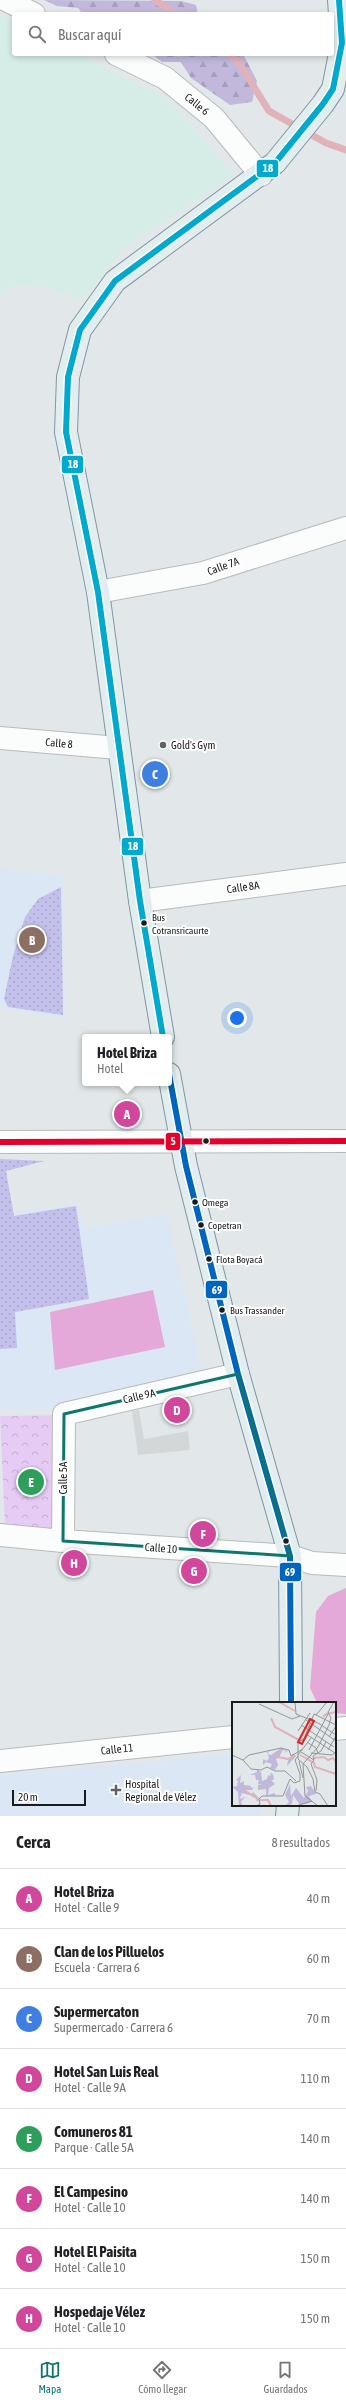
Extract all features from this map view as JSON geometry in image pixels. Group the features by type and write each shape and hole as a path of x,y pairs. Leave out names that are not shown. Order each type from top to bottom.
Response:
{"main road":[{"path":"162,1034 140,901 98,592 66,432 68,377 80,330 115,281 261,174 281,157 323,104 333,89 342,64 339,0"},
{"path":"171,1086 181,1141 238,1374 290,1556 291,1702"},
{"path":"287,1816 288,1806"}],"street":[{"path":"6,0 30,12"},
{"name":"Calle 6","path":"120,56 165,78 214,118 261,174"},
{"name":"Calle 7A","path":"98,592 203,573 239,560 346,528"},
{"name":"Calle 8","path":"0,738 118,748"},
{"name":"Calle 8A","path":"140,901 346,874"},
{"path":"0,1142 346,1141"},
{"name":"Calle 9A","path":"64,1414 238,1374"},
{"name":"Calle 5A","path":"63,1541 64,1414"},
{"name":"Calle 10","path":"0,1535 63,1541 290,1556 312,1562 346,1565"},
{"path":"336,1729 346,1728"},
{"name":"Calle 11","path":"0,1761 232,1736"}],"highlighted area":[{"path":"238,1374 290,1556 63,1541 64,1414"}],"shaded area":[{"path":"0,14 12,20 12,56 82,56 165,98 235,175 126,246 82,299 38,286 11,285 0,296"},
{"path":"0,869 63,876 65,1018 5,1009 4,1006 0,1004"},
{"path":"61,887 63,1015 8,1007 4,999 13,956 25,917 38,899"},
{"path":"0,1159 44,1161 6,1171 14,1216 76,1206 89,1299 15,1312 17,1348 0,1349"},
{"path":"77,1204 85,1229 167,1213 203,1378 66,1408 0,1410 0,1214"},
{"path":"153,1290 165,1347 55,1370 50,1312"},
{"path":"139,1410 144,1439 188,1431 190,1450 138,1455 132,1411"},
{"path":"346,1588 346,1714 336,1713 336,1702 317,1702 310,1688 316,1612 328,1596"},
{"name":"Hospital Regional de Vélez","path":"232,1755 232,1806 263,1806 262,1816 0,1816 0,1775"}],"green space":[{"path":"44,0 181,1 196,5 198,12 81,12 78,8 57,6"},
{"path":"154,56 244,56 257,81 252,102 230,105 191,78 181,62 162,62"},
{"path":"58,1415 59,1530 5,1526 0,1416"}],"waterway":[{"path":"155,0 172,12"},
{"path":"231,56 238,61 269,111 326,143 346,150"}],"transit line":[{"name":"18","path":"162,1034 140,901 98,592 66,432 68,377 80,330 115,281 275,163 323,104 333,89 342,43 339,0"},
{"name":"69","path":"171,1086 186,1166 238,1374 290,1556 291,1702"},
{"name":"5","path":"0,1142 346,1141"}],"place":[{"name":"Gold's Gym","path":"163,745"},
{"name":"Supermercaton","path":"155,774"},
{"name":"Bus Cotransricaurte","path":"144,923"},
{"name":"Clan de los Pilluelos","path":"32,940"},
{"name":"Hotel Briza","path":"127,1114"},
{"name":"Omega","path":"195,1202"},
{"name":"Copetran","path":"201,1225"},
{"name":"Flota Boyacá","path":"209,1259"},
{"name":"Bus Trassander","path":"222,1310"},
{"name":"Hotel San Luis Real","path":"177,1410"},
{"name":"Comuneros 81","path":"31,1482"},
{"name":"El Campesino","path":"203,1534"},
{"name":"Hospedaje Vélez","path":"74,1563"},
{"name":"Hotel El Paisita","path":"194,1571"},
{"name":"Hospital Regional de Vélez","path":"116,1790"}]}
